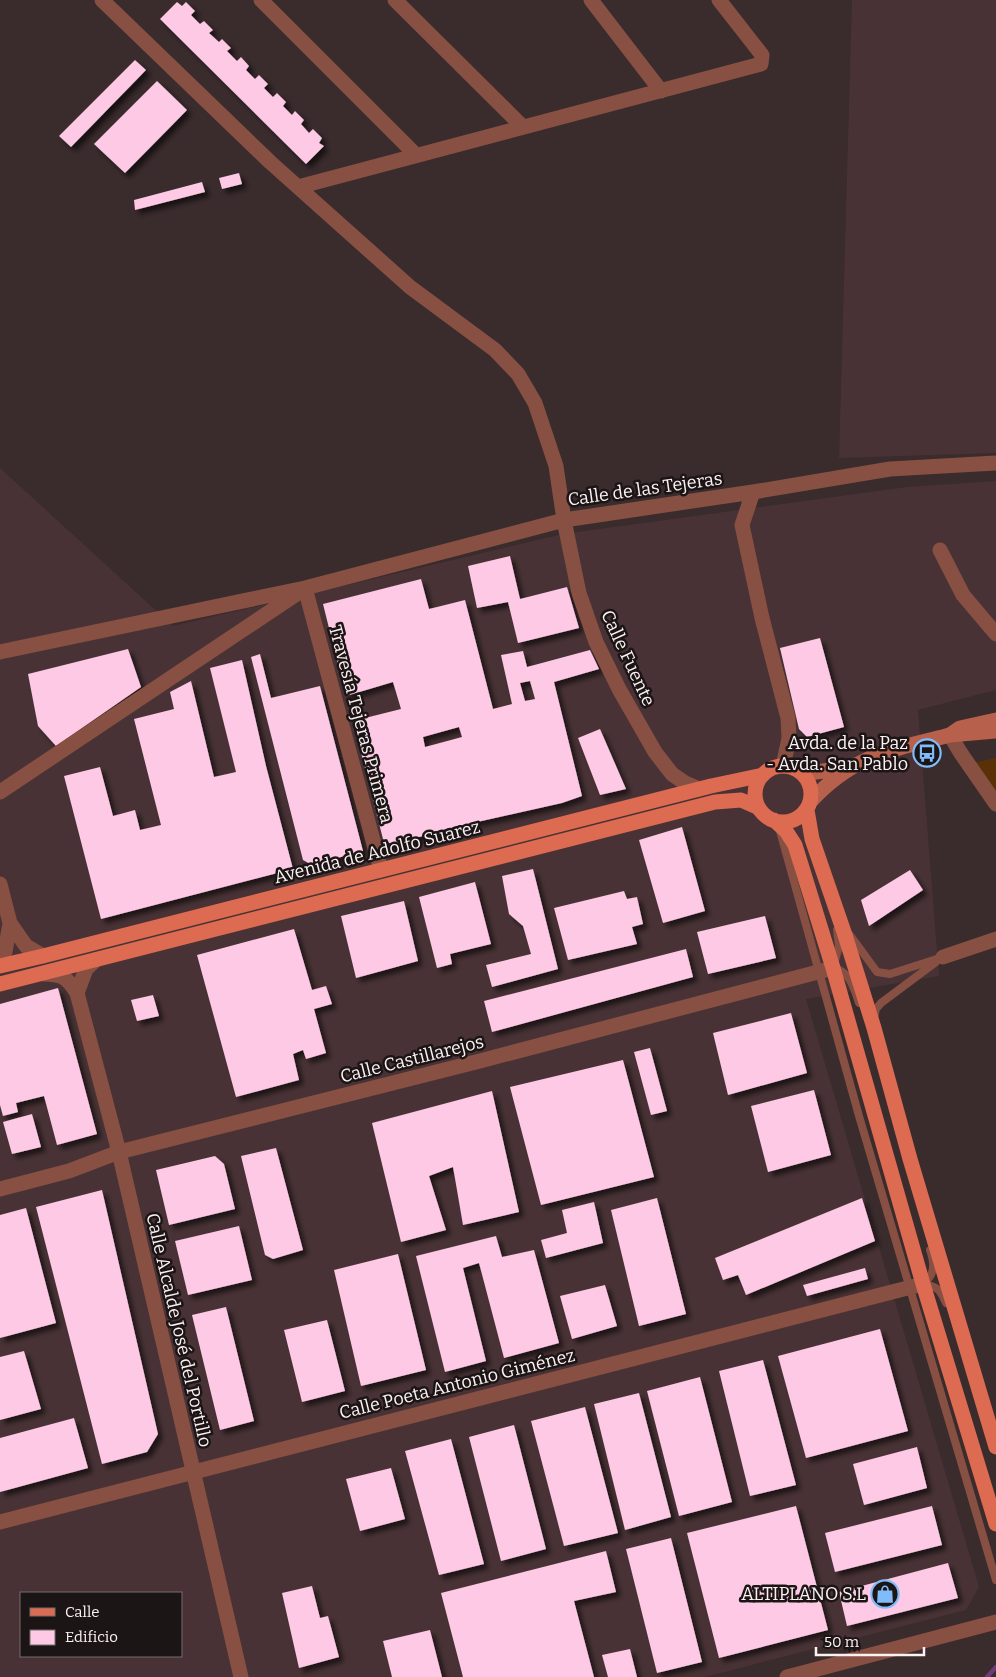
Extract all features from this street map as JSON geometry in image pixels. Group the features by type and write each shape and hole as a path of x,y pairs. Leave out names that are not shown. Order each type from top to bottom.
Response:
{"main road":[{"path":"950,735 960,728 996,720"},
{"path":"854,765 829,782 796,819 788,821 774,820 768,818 759,808 755,791 758,782 763,775 775,767 825,772 854,765 888,751 950,735 996,731"},
{"path":"788,767 800,772 810,786 812,794 808,806 812,839 874,1028 910,1159 996,1447"},
{"name":"Avenida de Adolfo Suarez","path":"0,966 699,789 763,775"},
{"name":"Avenida de Adolfo Suarez","path":"0,984 714,802 740,800 759,808"},
{"path":"774,820 786,830 792,839 826,970 917,1286 996,1524"}],"street":[{"name":"Calle Fuente","path":"103,0 270,162 410,287 495,350 518,374 535,403 556,466 578,593 596,642 619,689 655,752 672,774 685,783 699,789"},
{"path":"261,0 416,155"},
{"path":"395,0 523,126"},
{"path":"591,0 661,90"},
{"path":"298,187 761,64 762,55 719,0"},
{"name":"Calle de las Tejeras","path":"0,652 305,588 564,520 753,492 890,469 996,463"},
{"path":"753,492 742,525 762,618 788,718 790,738 788,767"},
{"path":"940,550 962,595 996,634"},
{"path":"0,792 305,588"},
{"name":"Travesía Tejeras Primera","path":"305,588 381,870"},
{"path":"950,735 996,804"},
{"path":"0,884 10,924 26,946 43,956"},
{"path":"0,959 5,952 10,924"},
{"path":"943,957 996,939"},
{"path":"77,993 86,969 96,960"},
{"name":"Calle Castillarejos","path":"0,1189 69,1171 119,1152 480,1061 826,970"},
{"path":"37,974 63,976 77,993"},
{"name":"Calle Alcalde José del Portillo","path":"77,993 119,1152 241,1677"},
{"name":"Calle Poeta Antonio Giménez","path":"0,1522 192,1471 917,1286"},
{"path":"787,1677 996,1622"}],"lane":[{"path":"812,839 838,934 837,958 826,970"},
{"path":"840,920 870,965 877,972 890,974 943,957"},
{"path":"874,1028 876,1010 881,1003 943,957"},
{"path":"826,970 841,970 846,973 853,986 898,1139 910,1159 912,1185 932,1255 933,1267 931,1278 917,1286"},
{"path":"917,1286 936,1286 942,1293 983,1427 989,1442 996,1452"},
{"path":"917,1286 996,1580"}],"shaded area":[{"path":"852,0 996,0 996,453 839,458"},
{"path":"0,468 173,626 563,534 907,487 996,481 996,690 918,710 939,976 806,999 979,1587 966,1610 705,1677 0,1677"},
{"path":"996,758 996,794 972,763"}],"building":[{"path":"177,2 182,6 186,2 195,11 191,15 200,24 204,21 213,30 209,33 219,42 222,39 231,48 227,51 237,61 241,57 249,66 246,70 255,79 259,75 268,84 264,88 273,97 277,93 286,102 283,106 292,115 295,111 304,120 301,124 309,133 313,129 322,138 319,143 324,146 306,164 160,19"},
{"path":"135,60 146,70 71,147 59,136"},
{"path":"157,81 187,110 125,173 94,144"},
{"path":"239,173 242,184 222,189 219,178"},
{"path":"202,182 205,192 135,210 134,200"},
{"path":"510,556 520,599 567,587 579,628 518,643 508,602 477,608 468,566"},
{"path":"421,579 429,609 465,600 493,709 512,704 501,655 523,651 527,667 590,650 599,669 554,682 582,796 562,803 446,829 393,845 383,839 353,721 401,709 393,682 346,696 323,604","holes":["530,681 535,699 525,701 520,683","459,727 462,737 425,747 423,737"]},
{"path":"820,638 844,727 807,737 799,729 780,648"},
{"path":"128,649 141,687 56,746 38,726 28,674"},
{"path":"260,654 271,698 320,686 363,851 312,865 303,860 251,657"},
{"path":"242,660 266,766 293,869 101,919 64,776 100,767 113,816 135,810 140,830 161,825 134,719 174,709 170,692 191,681 214,777 236,772 210,668"},
{"path":"600,729 626,789 600,795 578,738"},
{"path":"682,827 705,911 663,923 639,840"},
{"path":"533,869 558,969 492,987 486,965 531,954 523,926 509,914 502,876"},
{"path":"910,870 923,890 869,926 861,900"},
{"path":"475,882 491,944 450,954 452,964 437,968 419,897"},
{"path":"624,891 627,899 637,897 643,924 632,927 637,944 568,960 554,908"},
{"path":"404,901 418,961 356,978 341,916"},
{"path":"765,916 776,958 708,974 697,932"},
{"path":"294,929 312,990 326,986 332,1004 314,1009 326,1053 306,1059 303,1050 293,1054 299,1080 236,1097 197,955"},
{"path":"686,949 693,977 492,1032 484,1001"},
{"path":"58,988 97,1134 57,1145 44,1096 16,1103 18,1112 3,1116 0,1105 0,1004"},
{"path":"153,995 159,1016 137,1021 131,1000"},
{"path":"791,1013 807,1073 728,1095 713,1033"},
{"path":"650,1048 667,1111 651,1115 634,1052"},
{"path":"623,1060 654,1177 541,1205 510,1087"},
{"path":"814,1090 831,1155 768,1172 751,1106"},
{"path":"492,1091 519,1212 463,1225 453,1167 429,1176 446,1230 401,1242 372,1123"},
{"path":"32,1114 41,1147 12,1154 3,1122"},
{"path":"276,1148 303,1250 273,1259 265,1255 241,1156"},
{"path":"215,1156 224,1164 235,1209 169,1225 156,1170"},
{"path":"102,1190 158,1434 147,1452 102,1464 36,1207"},
{"path":"657,1198 686,1314 639,1326 611,1210"},
{"path":"862,1198 875,1241 746,1295 738,1275 723,1280 715,1258"},
{"path":"594,1202 603,1243 546,1258 541,1240 567,1233 562,1210"},
{"path":"26,1208 56,1323 0,1338 0,1215"},
{"path":"239,1226 252,1280 188,1295 175,1241"},
{"path":"496,1236 502,1257 534,1250 559,1343 504,1358 479,1263 463,1268 486,1361 445,1372 416,1256"},
{"path":"398,1254 426,1370 361,1386 334,1270"},
{"path":"865,1268 868,1279 807,1296 803,1285"},
{"path":"605,1285 617,1326 572,1339 560,1296"},
{"path":"226,1307 254,1421 220,1430 192,1315"},
{"path":"327,1320 345,1391 302,1402 284,1330"},
{"path":"880,1329 908,1431 806,1458 778,1356"},
{"path":"24,1351 41,1409 0,1420 0,1357"},
{"path":"763,1360 796,1485 750,1496 719,1371"},
{"path":"700,1377 732,1502 679,1516 647,1391"},
{"path":"639,1393 671,1517 625,1530 594,1404"},
{"path":"585,1407 618,1533 564,1546 531,1421"},
{"path":"74,1418 88,1468 0,1492 0,1438"},
{"path":"514,1425 546,1549 501,1561 469,1437"},
{"path":"451,1439 484,1564 439,1575 405,1451"},
{"path":"917,1447 927,1488 864,1505 853,1464"},
{"path":"391,1468 405,1519 360,1531 346,1479"},
{"path":"796,1506 828,1630 719,1658 687,1533"},
{"path":"932,1506 942,1545 835,1572 825,1533"},
{"path":"671,1538 702,1662 657,1673 626,1549"},
{"path":"606,1551 616,1592 574,1601 594,1677 463,1677 441,1593"},
{"path":"948,1563 958,1598 847,1626 839,1592"},
{"path":"312,1586 320,1618 328,1616 339,1657 299,1668 282,1593"},
{"path":"430,1630 442,1677 392,1677 383,1641"},
{"path":"630,1649 637,1677 608,1677 602,1655"}],"waterway":[{"path":"987,1677 996,1667"}],"place":[{"name":"Avda. de la Paz - Avda. San Pablo","path":"927,753"},
{"name":"ALTIPLANO S.L","path":"885,1594"}]}
